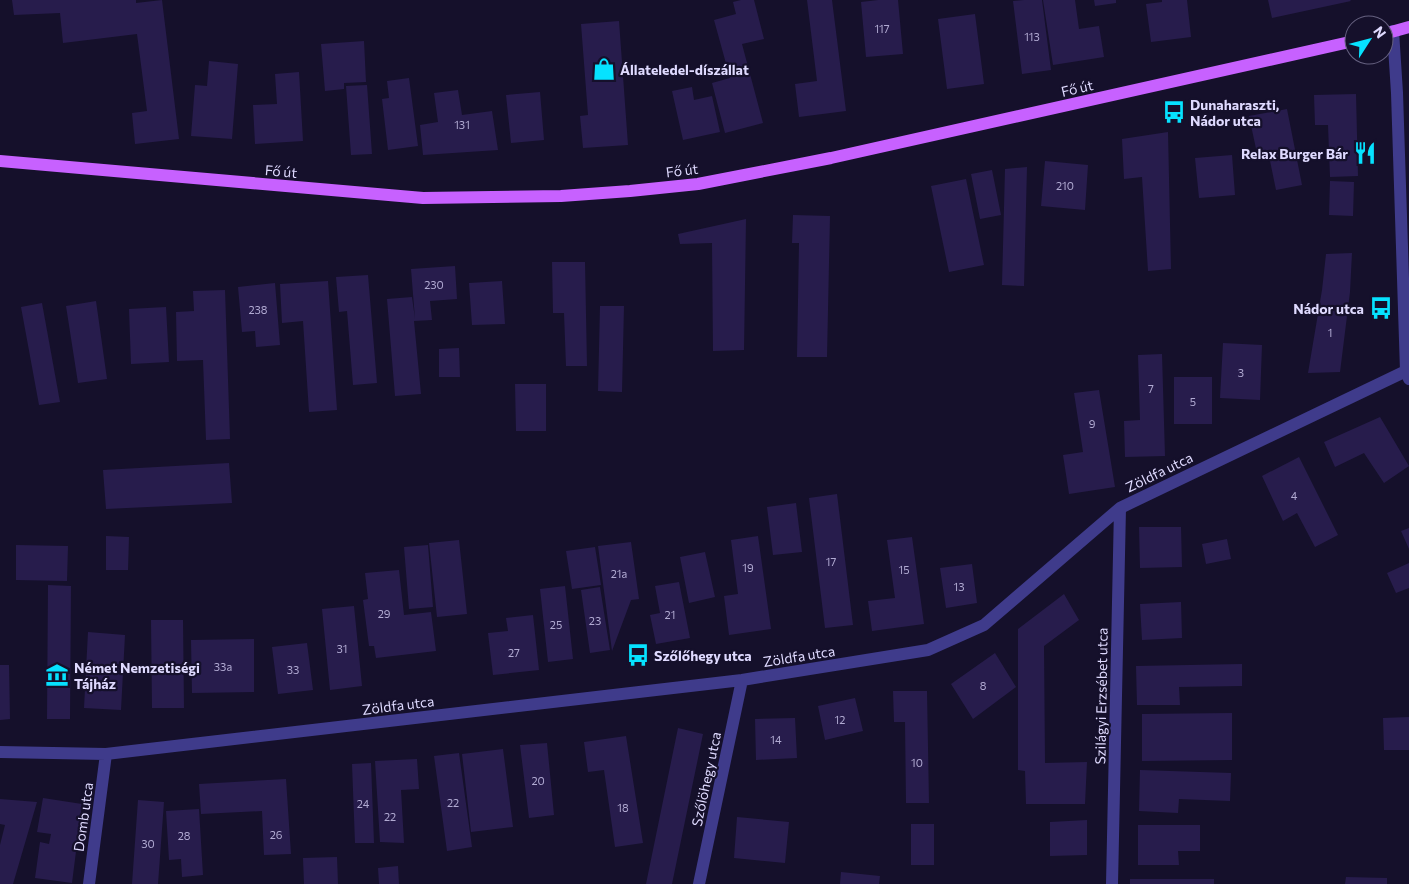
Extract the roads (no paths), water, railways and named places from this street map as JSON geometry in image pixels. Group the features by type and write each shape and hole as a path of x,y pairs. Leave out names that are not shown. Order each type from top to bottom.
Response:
{"main road":[{"path":"1394,31 1409,27"},
{"name":"Fő út","path":"0,161 423,198 561,196 630,191 698,184 831,158 1344,43"}],"street":[{"path":"1393,65 1397,93 1407,375"},
{"name":"Zöldfa utca","path":"0,752 106,754 742,680 928,650 984,625 1120,508 1407,375"},
{"name":"Szilágyi Erzsébet utca","path":"1112,884 1120,508"},
{"name":"Szőlöhegy utca","path":"699,884 742,680"},
{"name":"Domb utca","path":"89,884 106,754"}],"place":[{"name":"Állateledel-díszállat","path":"604,69"},
{"name":"Dunaharaszti, Nádor utca","path":"1174,112"},
{"name":"Relax Burger Bár","path":"1365,153"},
{"name":"Nádor utca","path":"1381,308"},
{"name":"Szőlőhegy utca","path":"638,655"},
{"name":"Német Nemzetiségi Tájház","path":"57,675"}]}
